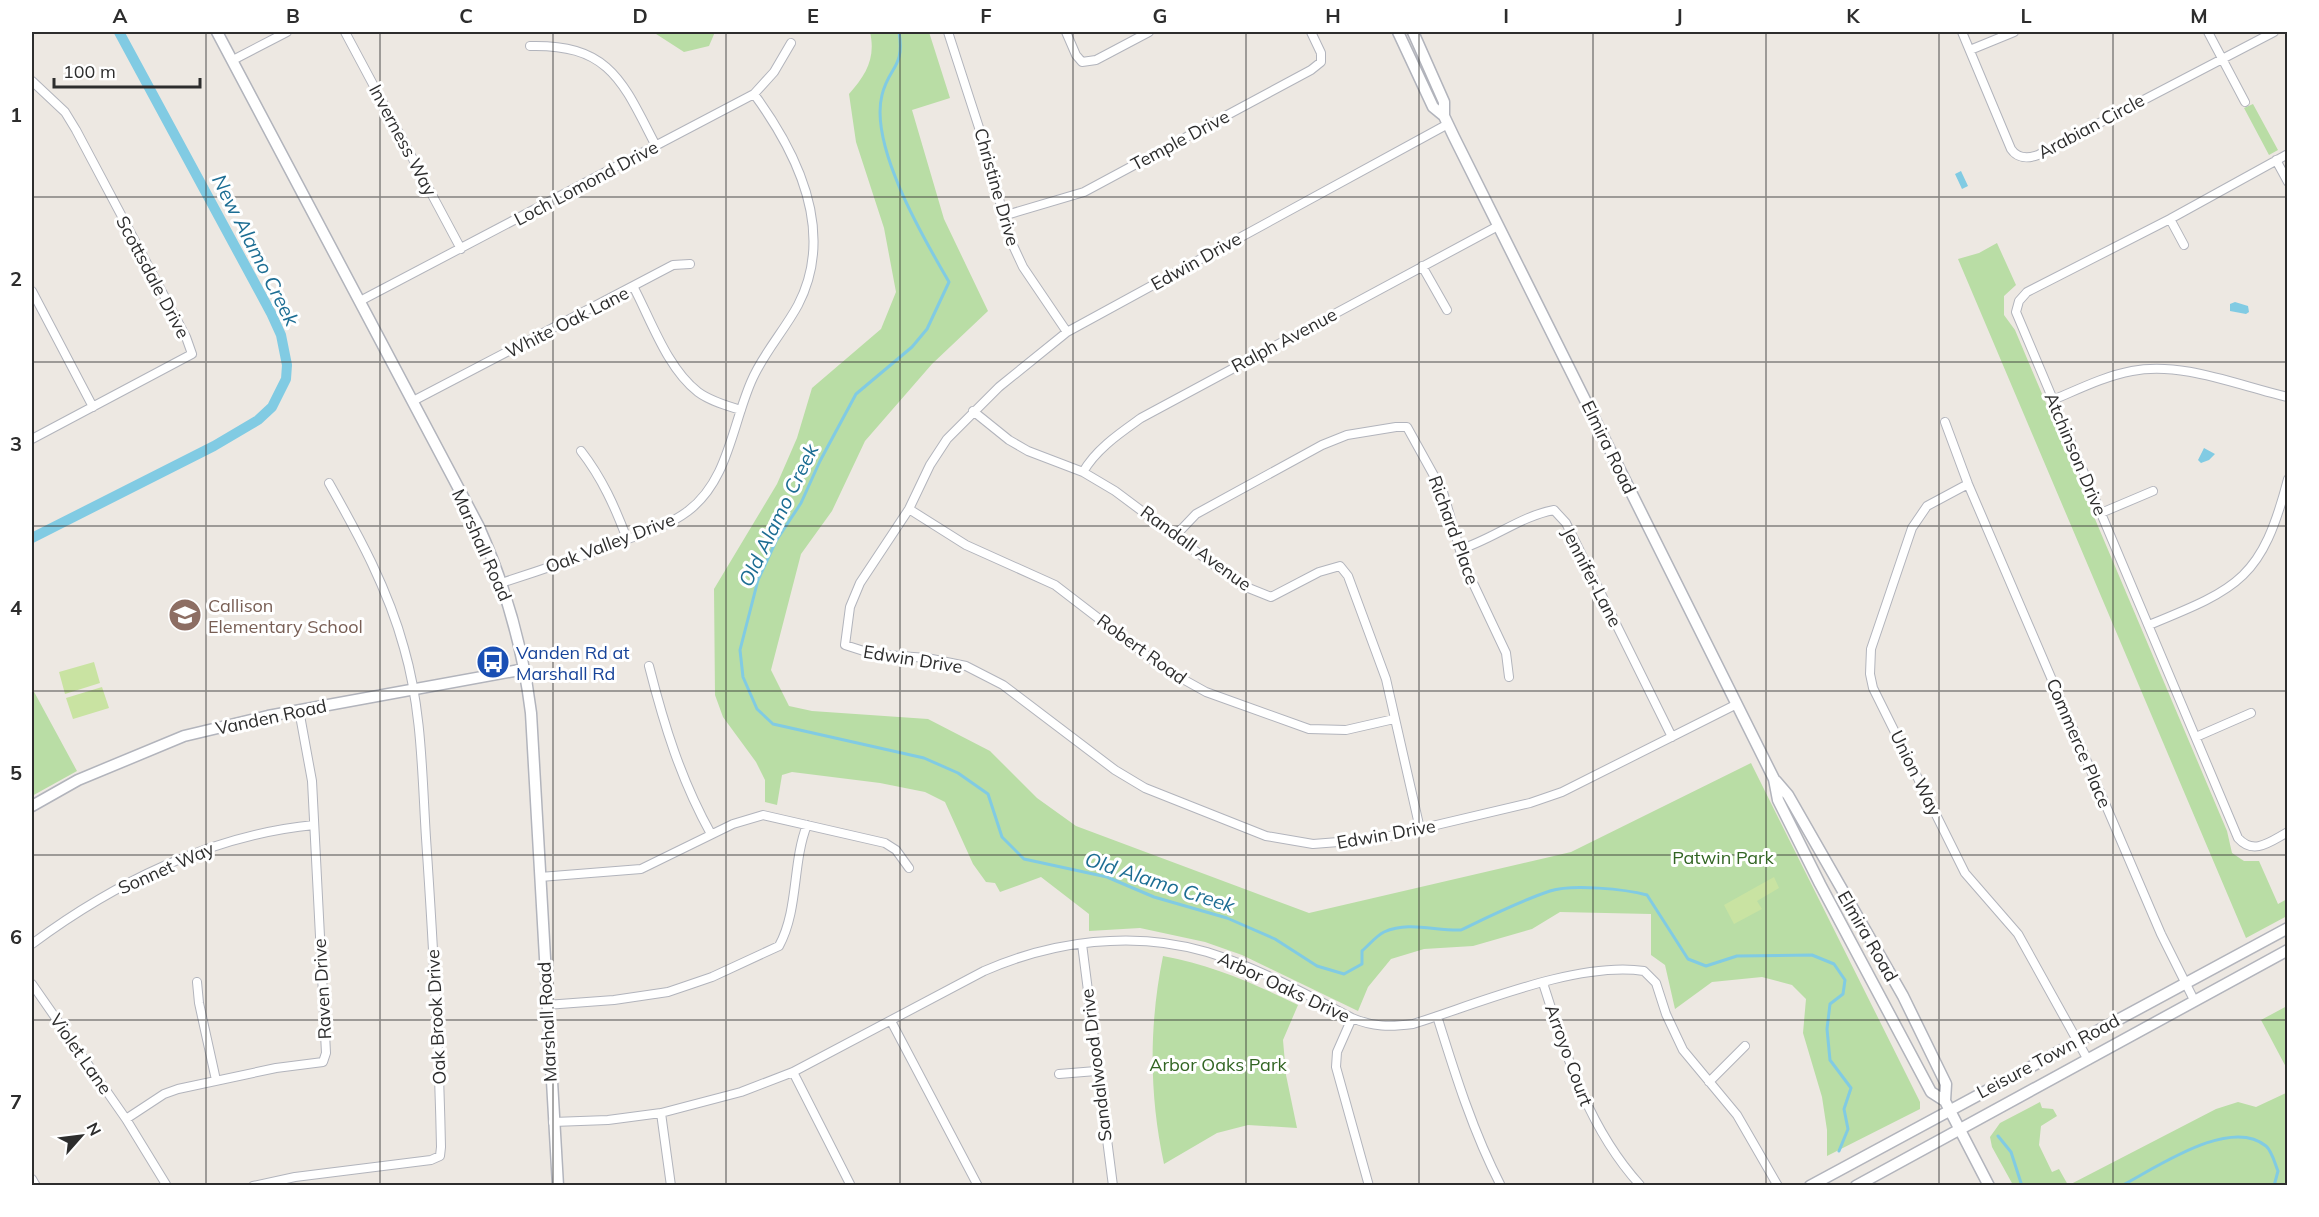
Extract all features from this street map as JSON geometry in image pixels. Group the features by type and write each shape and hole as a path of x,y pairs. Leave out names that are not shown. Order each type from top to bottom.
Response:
{"main road":[{"name":"Marshall Road","path":"217,32 478,525 501,583 525,669 532,723 546,1005 558,1185"},
{"name":"Elmira Road","path":"1398,32 1433,107 1446,120 1774,779 1788,795 1903,996 1946,1084 1947,1105 1989,1185"},
{"name":"Elmira Road","path":"1413,32 1444,102 1446,120"},
{"name":"Vanden Road","path":"32,806 78,780 184,735 299,710 525,669"},
{"name":"Elmira Road","path":"1774,779 1778,800 1831,905 1931,1092 1947,1105"},
{"name":"Leisure Town Road","path":"1810,1185 1947,1105 2077,1040 2288,928"},
{"name":"Leisure Town Road","path":"1856,1185 1960,1131 2288,950"}],"street":[{"path":"233,60 287,32"},
{"name":"Inverness Way","path":"345,32 460,249"},
{"name":"Christine Drive","path":"948,32 983,140 1003,216 1020,262 1067,332"},
{"path":"1066,32 1076,55 1082,62 1096,60 1149,32"},
{"name":"Temple Drive","path":"1003,216 1084,192 1311,69 1320,62 1321,53 1311,32"},
{"name":"Arabian Circle","path":"1962,32 2011,149 2016,155 2027,158 2038,155 2221,57"},
{"path":"1970,50 2014,32"},
{"path":"2208,32 2245,102"},
{"path":"2221,57 2274,32"},
{"name":"Loch Lomond Drive","path":"360,301 754,94 774,72 791,43"},
{"path":"530,46 572,49 591,55 609,68 621,81 656,146"},
{"name":"Scottsdale Drive","path":"32,81 58,105 76,130 186,337 192,354 32,439"},
{"name":"Oak Valley Drive","path":"501,583 670,522 689,511 705,494 720,472 751,381 804,292 814,238 812,214 802,179 775,124 754,94"},
{"name":"Edwin Drive","path":"1446,120 1067,332 973,411 947,439 930,465 909,509 860,583 850,607 845,645 873,654 927,658 966,666 1003,685 1115,770 1145,788 1266,836 1313,844 1343,843 1420,829 1530,803 1562,792 1737,704"},
{"name":"Atchinson Drive","path":"2288,154 2170,219 2027,292 2019,301 2018,318 2241,841 2250,846 2261,846 2288,832"},
{"path":"2276,160 2288,182"},
{"path":"2170,219 2184,245"},
{"name":"Ralph Avenue","path":"1083,472 1089,462 1104,447 1141,418 1498,226"},
{"path":"633,286 673,266 690,264"},
{"path":"1422,266 1447,310"},
{"name":"White Oak Lane","path":"413,401 633,286 675,366 686,381 700,393 741,410"},
{"path":"32,291 93,407"},
{"path":"2054,400 2113,375 2152,368 2199,375 2288,397"},
{"name":"Randall Avenue","path":"973,411 1009,440 1028,451 1083,472 1146,512 1241,585 1271,597 1319,572 1340,566 1348,576 1386,679 1420,829"},
{"name":"Commerce Place","path":"1945,422 1968,484 2146,900 2194,1000"},
{"name":"Richard Place","path":"1176,535 1196,514 1322,445 1347,435 1401,427 1411,431 1443,492 1474,588 1506,653 1509,677"},
{"path":"581,451 596,471 627,539"},
{"path":"2149,625 2221,593 2249,570 2269,540 2288,479"},
{"path":"329,483 386,592 405,651 414,689"},
{"name":"Union Way","path":"1968,484 1927,506 1912,528 1873,642 1870,674 1873,688 1965,873 2018,934 2088,1060"},
{"path":"2101,513 2153,491"},
{"name":"Robert Road","path":"909,509 966,545 1055,585 1163,668 1206,692 1309,729 1346,730 1394,719"},
{"name":"Jennifer Lane","path":"1461,549 1475,545 1541,512 1554,510 1566,523 1672,737"},
{"path":"649,666 670,744 685,784 711,834"},
{"name":"Oak Brook Drive","path":"253,1185 295,1177 431,1160 440,1156 441,1117 432,924 419,728 414,689"},
{"name":"Raven Drive","path":"126,1119 164,1094 216,1080 323,1062 326,1053 312,781 299,710"},
{"path":"2196,737 2251,714"},
{"path":"540,877 628,872 641,869 749,817 763,815 885,843 896,850 909,868"},
{"name":"Sonnet Way","path":"32,944 66,920 118,889 188,856 235,839 314,825"},
{"path":"546,1005 614,1000 668,992 712,977 779,946 795,892 801,838 807,825"},
{"name":"Arbor Oaks Drive","path":"553,1122 608,1120 661,1113 741,1092 793,1072 1012,959 1060,946 1121,940 1168,943 1206,952 1234,962 1370,1026 1393,1027 1437,1016 1543,983 1610,971 1647,972 1656,982 1666,1014 1683,1050 1742,1122 1778,1185"},
{"name":"Sandalwood Drive","path":"1082,944 1096,1071 1113,1185"},
{"path":"197,982 199,1003 216,1080"},
{"name":"Arroyo Court","path":"1543,983 1584,1100 1598,1127 1640,1185"},
{"name":"Violet Lane","path":"32,984 126,1119 167,1185"},
{"path":"1437,1016 1484,1154 1501,1185"},
{"path":"1352,1018 1337,1052 1336,1067 1369,1185"},
{"path":"891,1021 978,1185"},
{"path":"1709,1082 1745,1046"},
{"path":"1059,1074 1096,1071"},
{"path":"793,1072 849,1185"},
{"path":"661,1113 671,1185"},
{"path":"32,1179 36,1185"}],"green space":[{"path":"653,32 715,32 709,46 684,52"},
{"name":"Patwin Park","path":"870,32 929,32 950,98 912,110 944,219 988,311 932,364 865,441 832,511 801,554 771,670 789,706 812,711 928,719 990,751 1037,798 1076,826 1309,913 1571,852 1751,763 1920,1102 1920,1109 1827,1156 1827,1130 1822,1097 1803,1033 1806,999 1792,985 1762,977 1712,982 1675,1009 1665,965 1651,955 1651,914 1560,912 1532,929 1473,946 1424,949 1391,959 1368,987 1358,1011 1242,955 1205,942 1140,928 1089,931 1089,914 1041,877 1000,892 995,883 986,882 973,864 945,802 925,792 880,783 792,772 782,775 777,805 765,802 765,780 756,762 723,717 715,695 714,589 777,484 797,438 812,388 881,329 896,292 884,228 856,142 849,94 868,66 872,50"},
{"path":"2253,104 2278,150 2269,155 2244,108"},
{"path":"1997,243 2016,285 2004,296 2004,315 2015,330 2227,831 2232,853 2244,861 2259,861 2278,904 2287,899 2287,916 2246,938 1958,259 1979,253"},
{"path":"94,662 100,683 65,694 59,672"},
{"path":"102,687 109,708 73,719 66,698"},
{"path":"32,688 77,771 32,796"},
{"path":"1774,877 1779,888 1757,901 1762,909 1734,924 1724,905"},
{"name":"Arbor Oaks Park","path":"1163,956 1198,964 1232,976 1298,1005 1283,1040 1286,1075 1297,1128 1248,1125 1217,1133 1164,1164 1153,1086 1155,1008"},
{"path":"2287,1006 2287,1069 2261,1020"},
{"path":"2286,1093 2287,1185 2069,1185 2216,1109 2238,1102 2256,1107"},
{"path":"2040,1102 2042,1108 2053,1109 2057,1116 2041,1126 2039,1145 2052,1172 2059,1169 2068,1185 2013,1185 1992,1147 1990,1137 2000,1123"}],"water":[{"path":"1961,171 1968,186 1962,189 1955,174"},
{"path":"2235,302 2248,306 2249,312 2246,314 2230,311 2230,304"},
{"path":"2204,448 2215,454 2209,460 2201,463 2198,460"}],"waterway":[{"name":"New Alamo Creek","path":"32,538 214,446 258,420 272,407 286,379 287,365 281,335 271,313 119,32"},
{"name":"Old Alamo Creek","path":"899,32 900,53 882,95 880,116 883,140 901,192 949,282 927,329 912,347 856,394 820,461 801,503 776,541 758,580 740,650 743,677 757,709 773,724 924,758 958,773 988,794 1002,837 1024,859 1107,877 1154,897 1227,918 1275,939 1317,966 1344,974 1362,964 1362,951 1384,932 1403,927 1461,930 1539,895 1571,888 1612,889 1647,895 1688,959 1706,966 1737,956 1812,955 1834,964 1845,980 1843,994 1830,1004 1827,1029 1830,1060 1851,1088 1844,1109 1848,1129 1839,1151"},
{"name":"Old Alamo Creek","path":"1998,1136 2011,1152 2022,1186"},
{"name":"Old Alamo Creek","path":"2121,1186 2193,1148 2233,1137 2251,1138 2268,1148 2278,1171 2274,1186"}],"place":[{"name":"Callison Elementary School","path":"185,615"},
{"name":"Vanden Rd at Marshall Rd","path":"493,662"}]}
